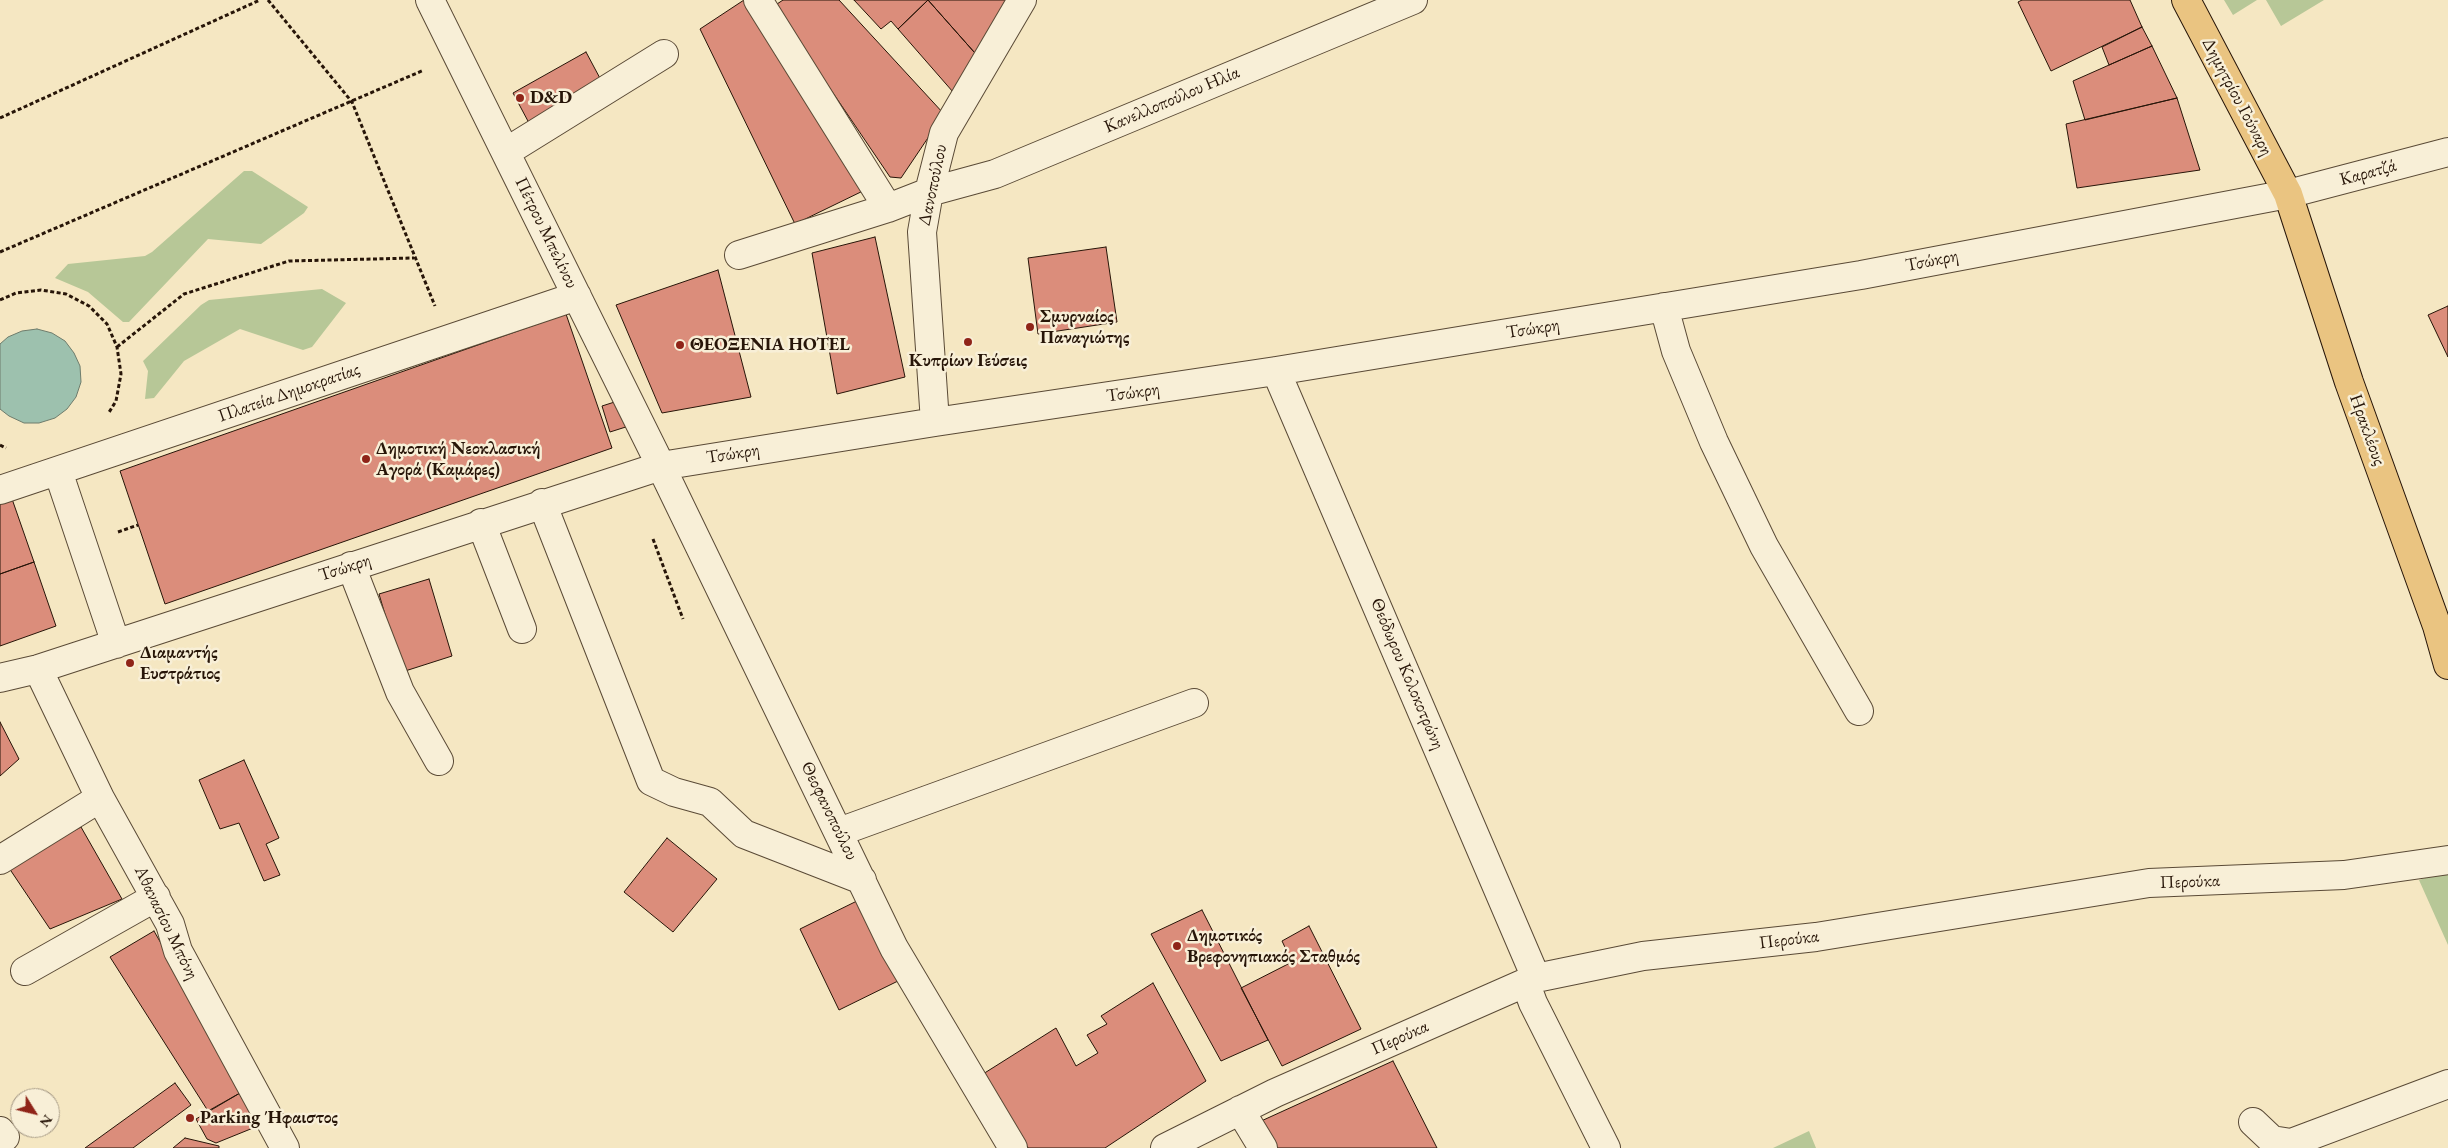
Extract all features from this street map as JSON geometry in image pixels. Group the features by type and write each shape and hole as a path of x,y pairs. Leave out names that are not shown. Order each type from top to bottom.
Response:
{"main road":[{"name":"Δημητρίου Γούναρη","path":"2186,0 2288,194"},
{"name":"Ηρακλέους","path":"2288,194 2349,382 2442,624 2448,665"}],"street":[{"name":"Πέτρου Μπελίνου","path":"430,0 661,466"},
{"path":"758,0 888,208"},
{"name":"Δανοπούλου","path":"935,422 922,232 930,192 944,133 1022,0"},
{"name":"Κανελλοπούλου Ηλία","path":"739,255 888,208 930,192 995,174 1413,0"},
{"path":"506,152 664,54"},
{"name":"Καρατζά","path":"2288,194 2448,152"},
{"name":"Τσώκρη","path":"0,678 38,669 116,644 542,503 661,466 935,422 1276,372 1862,275 2288,194"},
{"name":"Πλατεία Δημοκρατίας","path":"0,490 577,296"},
{"path":"1664,307 1676,351 1718,451 1764,546 1859,711"},
{"name":"Θεόδωρου Κολοκοτρώνη","path":"1276,372 1340,518 1531,981 1532,1003 1606,1148"},
{"name":"Θεοφανοπούλου","path":"661,466 894,948 1013,1148"},
{"path":"58,471 116,644"},
{"path":"542,503 651,781 674,792 710,802 744,834 862,880"},
{"path":"481,523 522,629"},
{"path":"351,566 400,692 439,761"},
{"name":"Αθανασίου Μπόνη","path":"38,669 100,798 170,924 178,951 285,1148"},
{"path":"839,832 1194,703"},
{"path":"0,860 100,798"},
{"name":"Περούκα","path":"1165,1148 1240,1110 1531,981 1642,956 1816,937 2149,883 2344,875 2448,860"},
{"path":"25,971 156,897"},
{"path":"2253,1122 2272,1140 2291,1143 2448,1084"},
{"path":"1240,1110 1263,1148"}],"path":[{"path":"0,118 260,0"},
{"path":"268,0 352,102 414,258 449,339"},
{"path":"0,252 458,55"},
{"path":"117,347 184,294 289,261 414,258"},
{"path":"0,300 16,293 41,290 66,294 89,306 106,324 117,347 121,374 116,401 107,417"},
{"path":"0,445 11,449"},
{"path":"652,538 683,619"}],"shaded area":[{"path":"2224,0 2257,0 2233,15"},
{"path":"2266,0 2324,0 2281,26"},
{"path":"244,171 252,171 308,207 304,213 261,244 208,239 129,322 123,322 88,292 55,278 68,264 145,256 152,252"},
{"path":"322,289 346,303 312,347 303,350 240,329 184,361 154,398 145,399 148,371 143,361 201,305 209,300"},
{"path":"37,329 52,333 65,341 74,353 80,366 81,382 76,397 67,409 55,418 39,423 24,423 9,416 0,409 0,344 8,337 22,331"},
{"path":"2448,871 2448,945 2419,880"},
{"path":"1809,1131 1816,1148 1773,1148"}],"building":[{"path":"744,0 869,188 795,224 700,29"},
{"path":"783,0 839,0 944,114 901,178 890,177 774,6"},
{"path":"854,0 928,0 898,29 891,21 881,29"},
{"path":"928,0 1018,0 982,61"},
{"path":"928,0 982,61 960,100 898,29"},
{"path":"2022,0 2130,0 2142,27 2051,71 2018,2"},
{"path":"2142,27 2152,46 2109,65 2102,47"},
{"path":"2152,46 2177,98 2085,120 2073,81"},
{"path":"586,52 602,82 529,123 513,93"},
{"path":"2177,98 2200,170 2077,188 2066,124"},
{"path":"875,237 905,377 837,394 812,253"},
{"path":"1106,247 1117,322 1038,334 1028,258"},
{"path":"718,270 751,397 662,413 616,305"},
{"path":"2448,306 2448,357 2428,315"},
{"name":"Δημοτική Νεοκλασική Αγορά (Καμάρες)","path":"566,314 612,448 165,604 120,471"},
{"path":"624,399 632,425 610,432 602,406"},
{"path":"11,496 34,562 0,574 0,500"},
{"path":"34,562 56,626 0,646 0,574"},
{"path":"429,579 452,656 402,672 379,594"},
{"path":"0,722 19,759 0,776"},
{"path":"244,760 279,838 266,844 280,875 264,881 239,823 220,829 199,780"},
{"path":"81,827 122,899 50,929 7,865"},
{"path":"667,838 717,879 673,932 624,892"},
{"path":"861,899 900,980 839,1010 800,929"},
{"path":"1202,910 1268,1040 1221,1061 1151,934"},
{"path":"1309,926 1361,1029 1282,1066 1241,988 1292,962 1282,941"},
{"path":"154,931 242,1086 240,1093 208,1111 110,957"},
{"path":"1153,983 1206,1081 1105,1148 1028,1148 983,1074 1056,1028 1076,1066 1098,1053 1087,1035 1107,1024 1101,1016"},
{"path":"1393,1061 1437,1148 1274,1148 1259,1122"},
{"path":"175,1083 191,1105 133,1148 85,1148"},
{"path":"240,1093 258,1126 216,1143 207,1139 196,1119"},
{"path":"185,1138 219,1146 219,1148 173,1148"}],"place":[{"name":"D&D","path":"520,98"},
{"name":"Σμυρναίος Παναγιώτης","path":"1030,327"},
{"name":"Κυπρίων Γεύσεις","path":"968,342"},
{"name":"ΘΕΟΞΕΝΙΑ HOTEL","path":"680,345"},
{"name":"Δημοτική Νεοκλασική Αγορά (Καμάρες)","path":"366,459"},
{"name":"Διαμαντής Ευστράτιος","path":"130,663"},
{"name":"Δημοτικός Βρεφονηπιακός Σταθμός","path":"1177,946"},
{"name":"Parking Ήφαιστος","path":"190,1118"}]}
